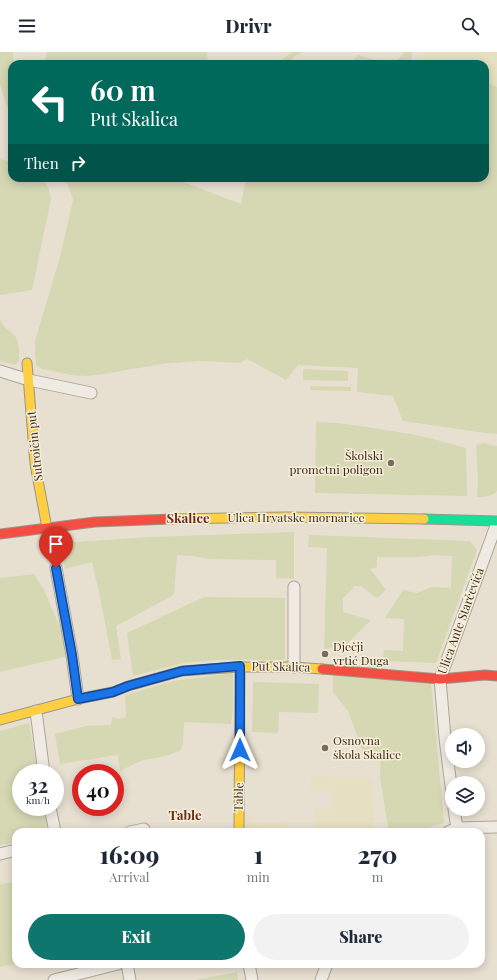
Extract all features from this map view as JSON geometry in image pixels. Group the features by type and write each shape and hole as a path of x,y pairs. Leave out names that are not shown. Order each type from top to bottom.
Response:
{"street":[{"name":"Sutroičin put","path":"27,363 35,464 48,528"},
{"path":"0,371 29,380 91,393"},
{"name":"Ulica Hrvatske mornarice","path":"0,534 95,522 160,519 394,518 497,522"},
{"name":"Ulica Ante Starčevića","path":"450,776 440,679 497,522"},
{"path":"56,568 72,655 78,699"},
{"path":"294,588 294,667"},
{"name":"Put Skalica","path":"0,720 78,699 113,692 128,686 182,671 240,666 328,669 440,679 485,675 497,676"},
{"name":"Table","path":"239,828 240,666"},
{"path":"36,711 43,764"},
{"path":"52,816 54,828"},
{"path":"452,828 453,816"},
{"path":"482,828 497,827"},
{"path":"0,854 12,851"},
{"path":"54,980 73,970 88,968"},
{"path":"128,968 130,980"},
{"path":"250,968 252,980"},
{"path":"321,980 326,968"}],"shaded area":[{"path":"423,52 497,52 497,87 489,84 489,60 423,60"},
{"path":"311,776 371,778 374,828 316,828 315,809 332,809 333,791 311,790"},
{"path":"245,810 257,825 289,822 289,828 245,828"}],"green space":[{"path":"0,52 13,52 14,60 8,60 8,109 0,85"},
{"path":"47,52 207,52 208,60 45,60"},
{"path":"292,52 303,52 290,60 282,60"},
{"path":"404,52 412,52 411,60 396,60"},
{"path":"358,55 376,60 354,60"},
{"path":"489,84 497,87 497,434 403,421 393,396 357,392 358,368 298,365 286,380 247,359 240,363 200,361 168,363 87,376 71,375 42,369 36,365 35,341 60,257 73,200 66,182 183,182 241,204 245,182 489,182"},
{"path":"0,158 8,161 8,182 44,182 48,187 51,199 32,290 0,295"},
{"path":"0,319 2,324 15,336 18,341 19,361 15,365 0,361"},
{"path":"303,369 348,371 348,381 303,380"},
{"path":"310,386 351,387 351,391 310,390"},
{"name":"Školski prometni poligon","path":"316,422 337,423 421,436 466,448 467,496 315,493"},
{"path":"483,443 497,446 497,491 490,496 477,497 478,480 476,445"},
{"path":"294,532 294,579 276,578 276,560 208,559 177,555 174,594 116,626 121,659 112,660 92,562 65,569 61,543 150,537"},
{"path":"309,535 470,541 477,550 436,663 383,661 384,650 403,651 404,619 385,618 403,590 417,593 432,587 451,588 452,556 433,555 419,557 377,557 377,567 370,569 386,590 377,598 361,586 355,586 343,598 343,612 371,620 348,643 324,650 327,548 308,547"},
{"path":"34,574 45,592 72,655 0,672 0,578"},
{"path":"204,597 285,598 285,660 219,660 183,663 133,676 127,633"},
{"path":"233,673 233,710 231,724 184,722 183,744 180,751 162,757 143,760 124,769 124,764 119,764 118,755 60,764 55,734 86,726 111,725 112,717 119,719 126,717 125,695 173,681"},
{"path":"333,675 431,682 444,823 427,828 388,828 380,778 381,752 363,751 348,711 333,692"},
{"path":"253,682 319,684 318,713 279,712 278,733 252,732"},
{"path":"29,723 36,764 12,764 12,816 45,816 47,828 12,828 12,843 0,845 0,731"},
{"path":"12,882 12,965 0,967 0,884"},
{"path":"237,972 238,980 195,980"}],"traffic: fast":[{"path":"424,519 497,521"}],"traffic: slow":[{"path":"27,363 35,464 47,528"},
{"path":"172,519 288,517 424,519"},
{"path":"0,720 78,699 113,692 128,686 182,671 240,667 294,667 322,669"},
{"path":"239,828 240,667"}],"traffic: jam":[{"path":"0,534 95,522 172,519"},
{"path":"322,669 440,679 485,675 497,676"}],"place":[{"name":"Školski prometni poligon","path":"391,463"},
{"name":"Dječji vrtić Duga","path":"325,654"},
{"name":"Osnovna škola Skalice","path":"325,748"}],"district":[{"name":"Skalice","path":"188,518"},
{"name":"Table","path":"185,815"}],"route":[{"path":"56,568 72,655 78,699 113,692 128,686 182,671 240,666 240,750"}]}
